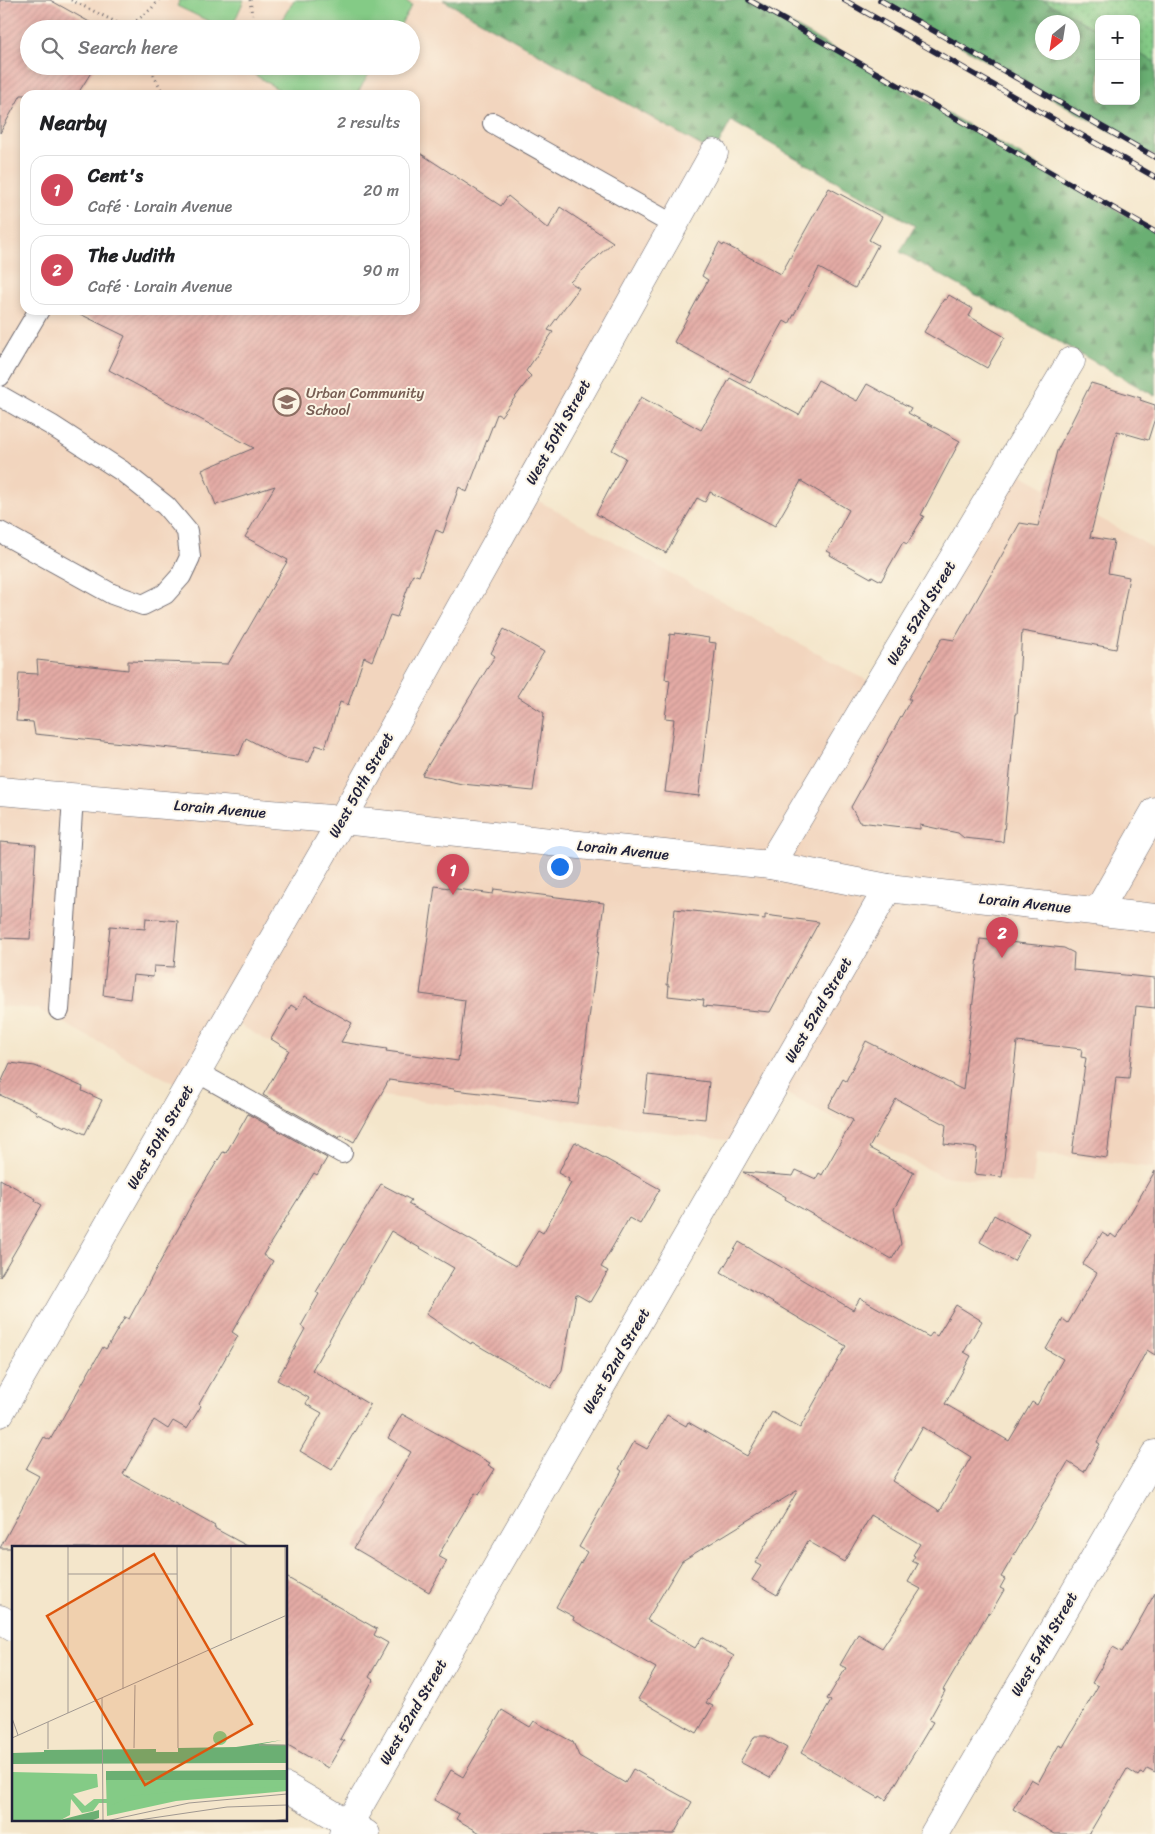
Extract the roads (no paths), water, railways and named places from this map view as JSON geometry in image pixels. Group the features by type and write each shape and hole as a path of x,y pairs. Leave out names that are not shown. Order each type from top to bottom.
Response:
{"street":[{"name":"West 50th Street","path":"0,1414 342,820 714,153"},
{"name":"West 52nd Street","path":"770,865 1071,361"},
{"name":"Lorain Avenue","path":"0,790 342,820 770,865 888,888 1155,918"},
{"path":"1098,911 1155,811"},
{"name":"West 52nd Street","path":"353,1831 888,888"},
{"name":"West 54th Street","path":"934,1834 1155,1454"},
{"path":"0,1619 12,1626"},
{"path":"288,1788 353,1831"}],"lane":[{"path":"493,123 674,224"},
{"path":"0,376 35,315"},
{"path":"0,396 51,425 122,471 166,506 187,531 190,557 181,576 165,594 143,605 112,594 0,532"},
{"path":"59,1010 73,797"},
{"path":"196,1072 342,1153"}],"railway":[{"path":"749,0 1155,232"},
{"path":"844,0 1155,177"},
{"path":"880,0 1155,157"}],"place":[{"name":"Urban Community School","path":"287,402"},
{"name":"Cent's","path":"453,895"},
{"name":"The Judith","path":"1002,958"}]}
